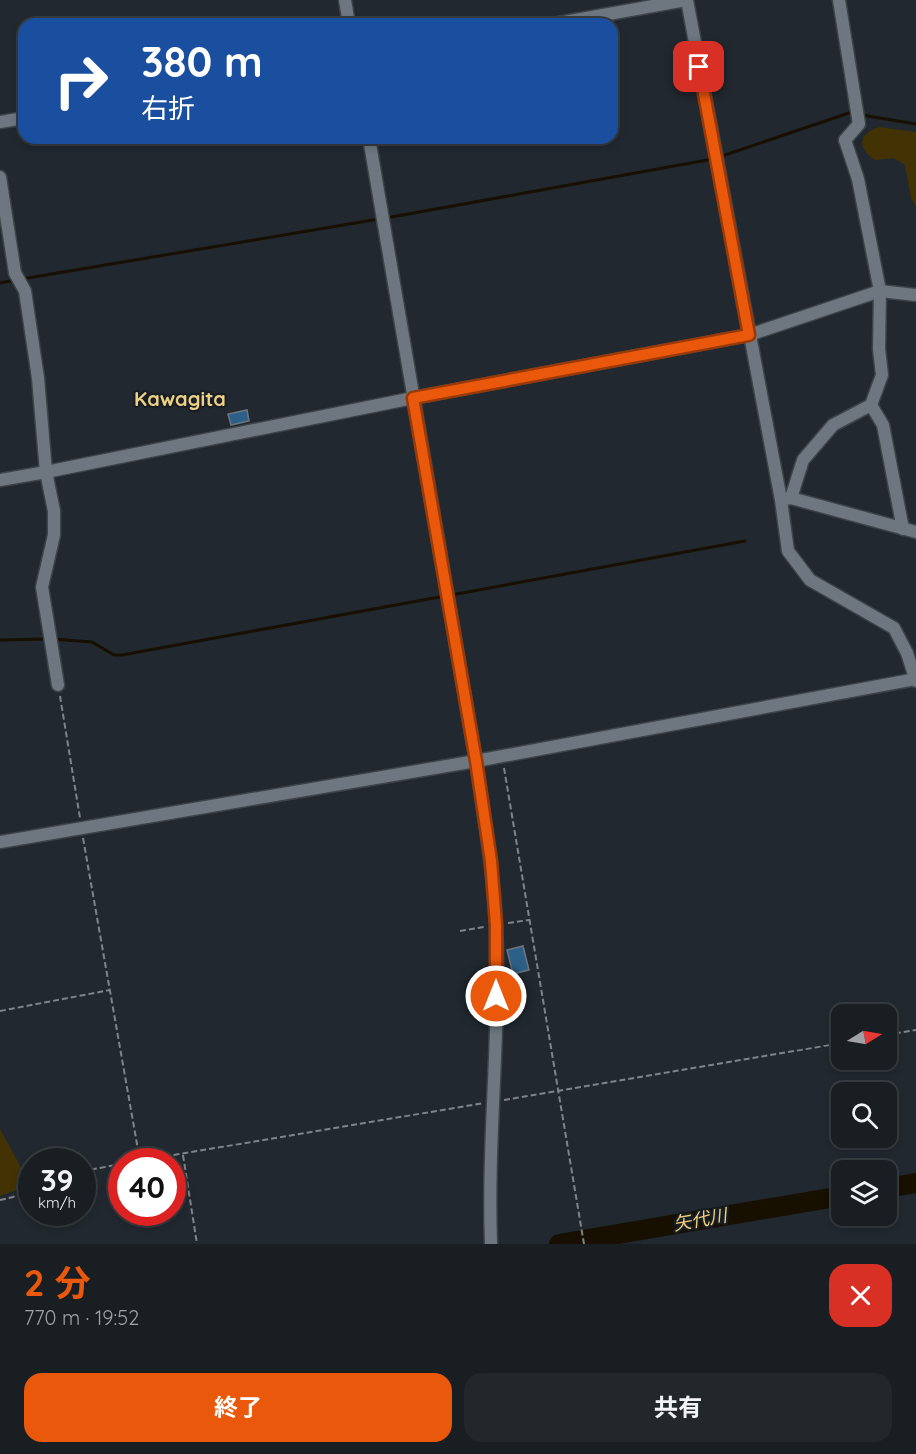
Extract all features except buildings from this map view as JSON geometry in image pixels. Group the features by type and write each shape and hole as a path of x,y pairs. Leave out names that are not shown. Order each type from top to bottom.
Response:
{"street":[{"path":"345,0 348,18"},
{"path":"0,842 476,761 916,680 907,653 894,628 810,580 788,551 786,499 749,335 686,0 586,18"},
{"path":"786,499 803,460 833,425 871,405 882,375 879,349 880,291 858,178 845,140 860,124 840,0"},
{"path":"0,122 18,119"},
{"path":"370,144 476,761 491,861 496,925 491,1244"},
{"path":"0,177 15,273 25,291 38,378 46,472 54,511 54,535 42,588 58,685"},
{"path":"0,480 413,398 749,335 880,291 916,295"},
{"path":"871,405 883,425 903,529"},
{"path":"786,499 916,532"}],"path":[{"path":"58,685 137,1148"},
{"path":"502,756 584,1244"},
{"path":"0,1011 110,990"},
{"path":"897,1033 916,1030"},
{"path":"186,1154 831,1045"},
{"path":"186,1174 197,1244"},
{"path":"0,1200 18,1194"}],"shaded area":[{"path":"879,127 916,132 916,206 911,198 905,165 894,158 875,160 865,151 862,142 864,137"},
{"path":"0,1129 18,1162 18,1189 0,1196"}],"waterway":[{"path":"719,157 849,113 855,114"},
{"path":"862,115 916,124"},
{"path":"386,218 713,159"},
{"path":"22,279 379,219"},
{"path":"0,283 15,280"},
{"path":"451,595 745,541"},
{"path":"53,639 92,642 114,655 122,655 445,596"},
{"path":"0,640 46,639"},
{"name":"矢代川","path":"897,1186 916,1183"},
{"name":"矢代川","path":"559,1244 831,1198"}],"district":[{"name":"Kawagita","path":"180,399"}],"route":[{"path":"496,996 496,925 491,861 476,761 413,398 749,335 699,67"}]}
